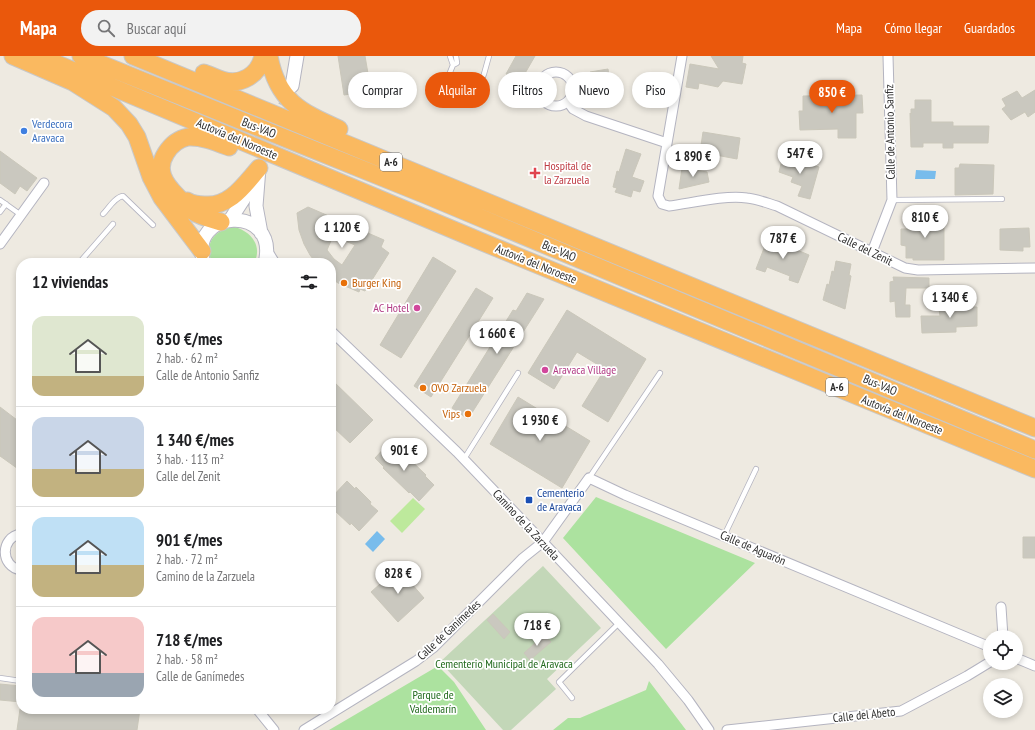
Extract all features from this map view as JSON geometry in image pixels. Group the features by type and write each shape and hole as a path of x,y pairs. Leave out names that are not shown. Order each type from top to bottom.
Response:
{"highway":[{"path":"13,56 73,82 114,108 129,124 137,137 151,177 162,198 194,242 202,258"},
{"name":"Autovía del Noroeste","path":"38,56 480,241 1035,469"},
{"name":"Bus-VAO","path":"81,56 433,198 1035,450"},
{"name":"A-6","path":"133,56 1035,428"},
{"path":"163,56 223,80 232,82 248,78 254,74 260,66 262,56"},
{"path":"269,56 273,73 280,88 292,104 301,110 322,121 489,193 650,268"},
{"path":"226,221 193,211 170,189 163,177 161,171 164,156 173,144 180,139 188,137 198,138 210,140 231,147 447,235 480,241"},
{"path":"178,196 197,205 208,206 224,202 239,192 259,168"},
{"path":"638,305 692,338 1035,482"}],"main road":[{"path":"292,86 297,56"},
{"path":"226,221 243,200 259,168"},
{"path":"259,168 256,206 261,233 266,244 266,257"},
{"path":"202,258 205,238 214,226 226,221 239,220 247,222 261,233"}],"street":[{"path":"572,108 586,116 667,143 682,56"},
{"name":"Calle de Antonio Sanfiz","path":"872,252 892,200 888,56"},
{"name":"Calle del Zenit","path":"667,143 658,196 662,204 669,206 730,198 746,198 762,201 777,206 905,268 918,270 1035,268"},
{"path":"0,244 44,183"},
{"name":"Camino de la Zarzuela","path":"336,336 464,459 543,542 658,664 683,694 709,730"},
{"path":"543,542 589,478"},
{"name":"Calle de Aguarón","path":"589,478 625,495 983,644"},
{"path":"16,535 13,536 6,545 2,556 10,566 16,568"},
{"name":"Calle de Ganímedes","path":"336,710 416,661 433,648 523,558 543,542"},
{"path":"1001,607 1003,630"},
{"path":"1023,661 1035,666"},
{"name":"Calle del Abeto","path":"727,730 901,711 983,666"},
{"path":"261,714 274,730"},
{"name":"Calle de Ganímedes","path":"304,730 330,714"}],"lane":[{"path":"450,56 452,65"},
{"path":"449,72 452,65 456,63 456,56"},
{"path":"485,72 489,56"},
{"path":"103,214 120,196 123,196 153,226"},
{"path":"892,200 1002,199"},
{"path":"0,200 21,215"},
{"path":"0,212 6,204"},
{"path":"83,258 113,224"},
{"path":"589,478 660,372"},
{"path":"464,459 518,373"},
{"path":"724,536 756,469"},
{"path":"572,698 559,682 619,623"},
{"path":"0,678 16,680"}],"green space":[{"path":"234,227 240,229 246,232 254,240 257,251 256,258 211,258 209,249 212,239 216,234"},
{"path":"596,497 755,563 666,649 563,538"},
{"path":"413,498 425,509 402,533 390,521"},
{"name":"Cementerio Municipal de Aravaca","path":"543,566 601,628 547,679 556,689 511,730 503,730 440,662"},
{"name":"Parque de Valdemarín","path":"438,666 454,682 486,730 329,730"},
{"path":"649,681 686,730 553,730 568,718 580,718 646,690"}],"water":[{"path":"916,170 936,171 935,179 915,179"},
{"path":"377,531 385,539 373,552 365,544"}],"building":[{"path":"338,56 365,56 368,72 348,72 348,94 344,95"},
{"path":"516,56 535,56 526,72 507,72"},
{"path":"711,56 743,56 742,63 746,64 742,84 723,81 718,87 699,83 698,89 686,87 690,64 719,69"},
{"path":"608,69 608,72 590,72"},
{"path":"1035,90 1035,112 1028,117 1025,112 1011,120 1002,109 1006,106 1002,99 1017,91 1022,98"},
{"path":"862,95 863,113 856,113 856,138 838,138 838,129 800,130 799,111 803,111 803,96"},
{"path":"915,100 931,100 931,122 953,122 953,126 989,126 988,143 953,143 953,148 943,148 943,143 923,143 923,147 911,147 910,113 911,114 911,109 915,109"},
{"path":"703,132 740,138 737,159 700,152"},
{"path":"626,149 641,154 632,177 644,181 640,192 633,190 631,197 615,192 617,188 613,187 617,171 619,172"},
{"path":"0,151 37,178 27,191 20,186 15,194 0,183"},
{"path":"783,156 819,167 810,199 798,196 802,186 791,182 793,177 779,172"},
{"path":"960,164 994,165 993,194 955,195 955,168 959,168"},
{"path":"682,168 707,172 709,182 679,189"},
{"path":"308,207 384,240 381,247 389,253 365,291 360,289 359,292 336,282 336,260 342,265 355,245 333,236 327,250 333,258 312,258 304,244 299,230 297,213"},
{"path":"912,216 944,216 944,260 913,260 913,258 906,258 906,246 901,245 901,229 913,229"},
{"path":"1029,228 1030,247 1023,247 1023,251 1000,250 1000,229"},
{"path":"768,238 809,255 798,283 789,280 790,276 767,267 765,272 756,269"},
{"name":"AC Hotel","path":"433,257 456,271 401,358 380,345"},
{"path":"836,261 851,264 849,275 851,276 845,309 823,300 827,284 829,285 832,271 834,272"},
{"path":"893,277 929,278 929,288 906,288 905,305 910,305 910,317 896,317 895,301 890,302 890,282 894,281"},
{"path":"476,288 493,298 431,397 414,386"},
{"path":"527,293 544,299 468,419 452,408 513,310 516,311"},
{"path":"938,303 949,303 949,307 977,307 977,326 956,327 956,332 922,333 921,316 940,316"},
{"path":"567,310 646,359 608,422 582,406 605,369 577,352 554,389 528,373"},
{"path":"336,384 373,420 350,443 336,430"},
{"path":"518,397 590,441 562,488 490,444"},
{"path":"0,407 16,419 16,467 0,456"},
{"path":"390,442 426,475 425,476 434,485 419,501 383,468 384,467 375,458"},
{"path":"347,481 355,489 356,487 378,511 359,531 336,512 336,493"},
{"path":"1023,537 1035,537 1035,558 1023,558"},
{"path":"398,568 424,598 398,622 371,592"},
{"path":"493,614 510,632 504,639 487,620"},
{"path":"544,635 551,642 530,660 524,653"},
{"path":"0,684 16,686 16,702 0,700"},
{"path":"19,714 139,714 137,730 17,730"}],"tunnel":[{"path":"263,159 291,90"}],"place":[{"name":"Verdecora Aravaca","path":"24,131"},
{"name":"Hospital de la Zarzuela","path":"535,173"},
{"name":"Burger King","path":"344,283"},
{"name":"AC Hotel","path":"417,308"},
{"name":"Aravaca Village","path":"545,370"},
{"name":"OVO Zarzuela","path":"423,388"},
{"name":"Vips","path":"468,414"},
{"name":"Cementerio de Aravaca","path":"529,500"}]}
